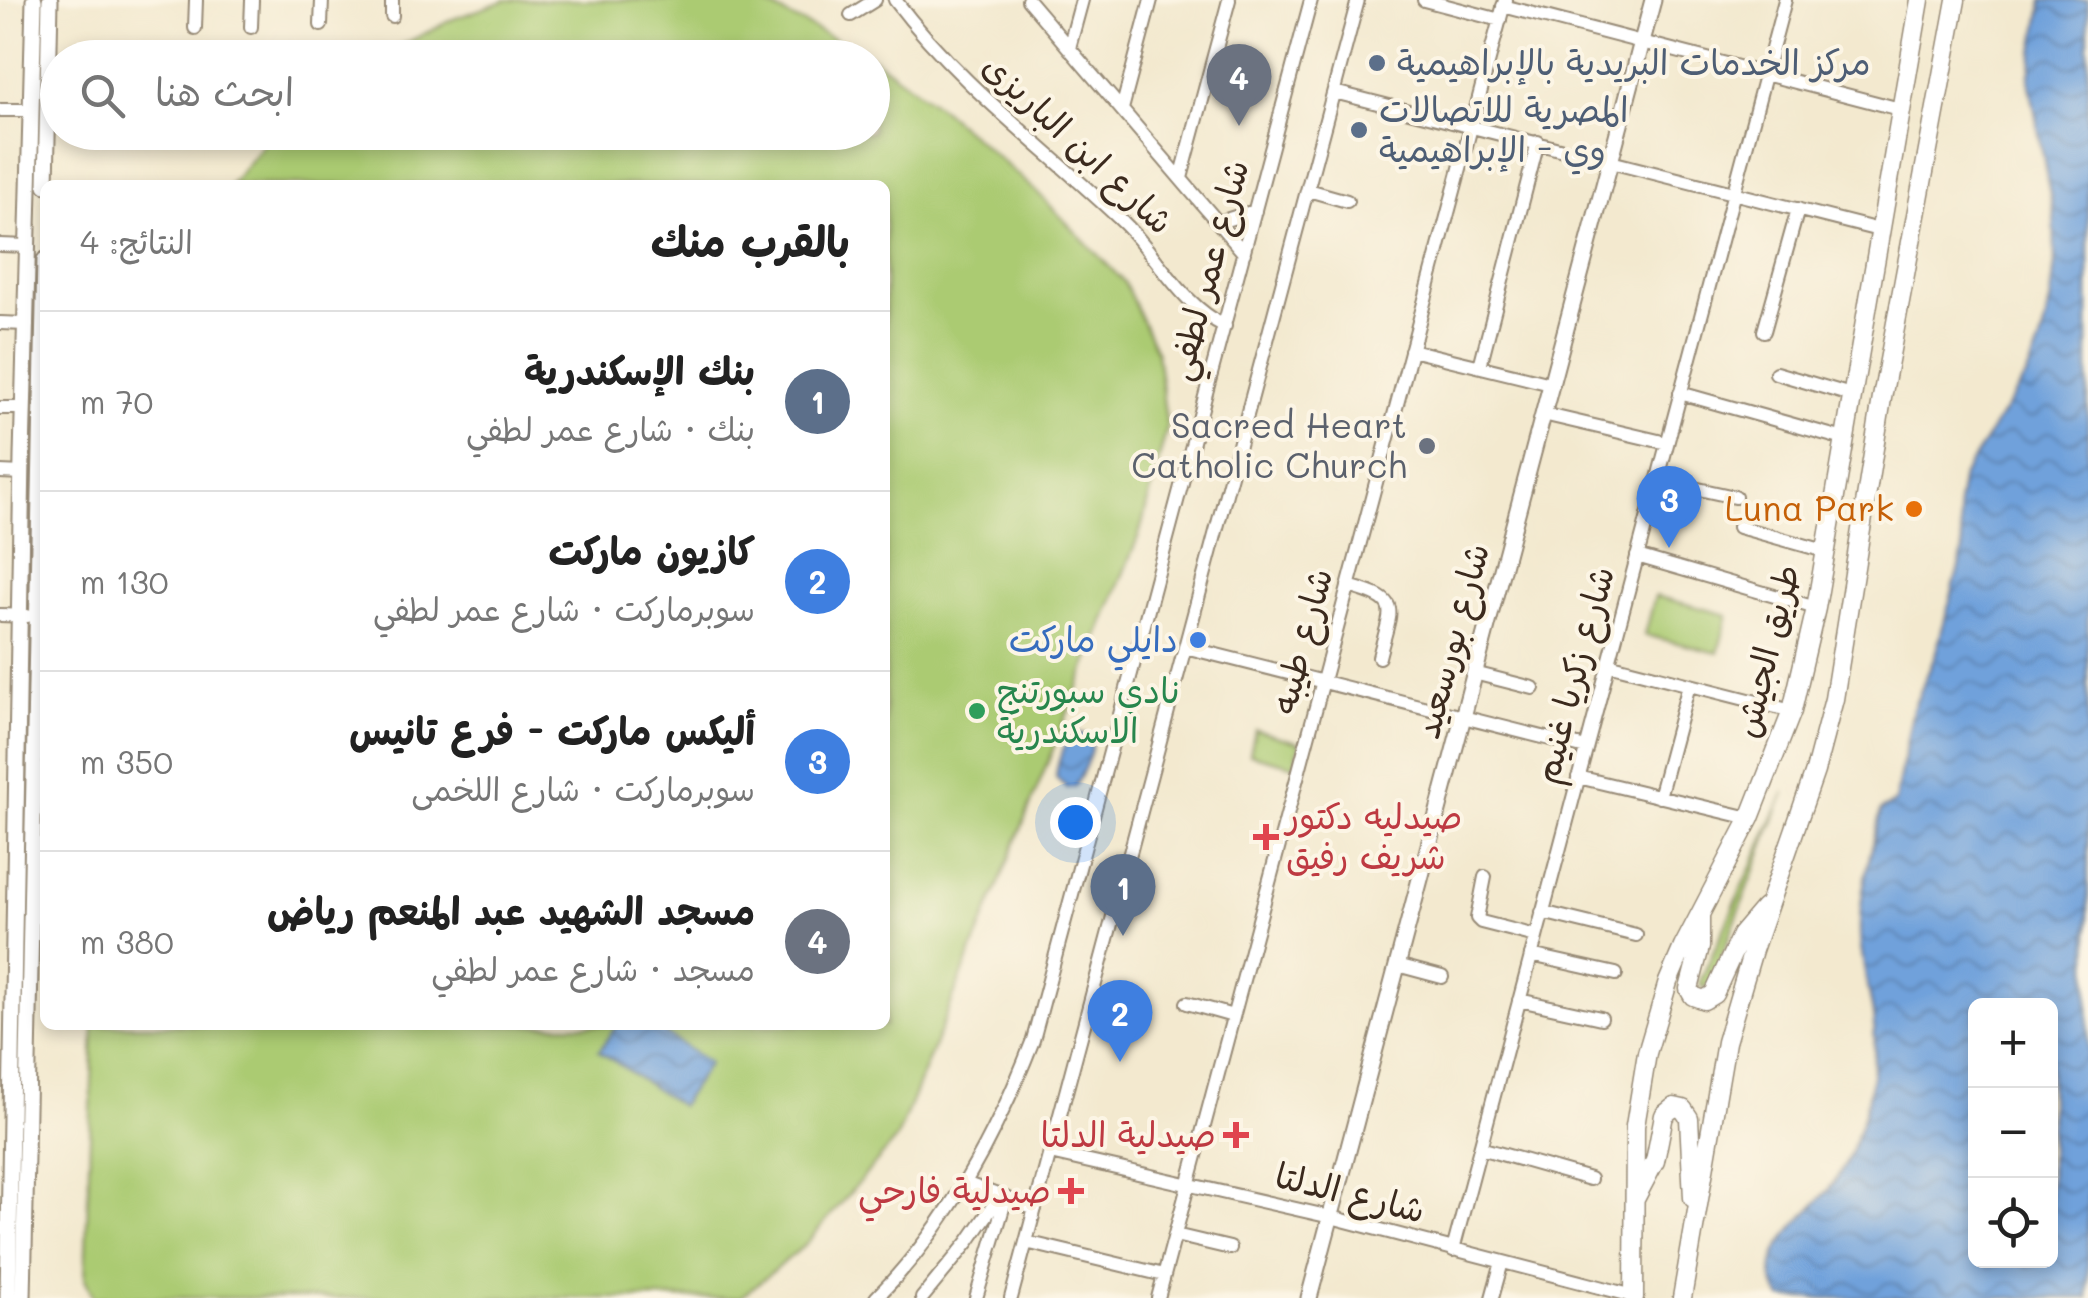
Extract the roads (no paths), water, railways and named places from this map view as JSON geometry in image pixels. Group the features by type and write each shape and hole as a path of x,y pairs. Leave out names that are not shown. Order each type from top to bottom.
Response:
{"highway":[{"name":"طريق الجيش","path":"1634,1297 1635,1126 1646,1053 1668,982 1750,818 1792,711 1816,608 1920,0"},
{"name":"طريق الجيش","path":"1682,1298 1726,1042 1815,772 1834,700 1882,398 1956,0"},
{"path":"1700,914 1700,948 1689,989 1693,996 1704,1000 1714,994 1747,926 1770,904"},
{"path":"1635,1200 1655,1161 1664,1115 1670,1108 1679,1108 1689,1118 1696,1218"}],"main road":[{"path":"8,1298 4,1242 8,839 19,616 23,408 35,356 26,324 34,0"},
{"path":"49,40 50,0"},
{"name":"شارع بورسعيد","path":"1309,1298 1652,0"},
{"path":"46,180 47,150"},
{"path":"23,1298 38,616 35,356 40,308"}],"street":[{"path":"195,28 196,0"},
{"path":"252,0 252,27"},
{"path":"321,25 322,0"},
{"path":"392,0 392,16"},
{"path":"852,15 876,0"},
{"name":"شارع ابن الباريزى","path":"895,0 967,82 1121,221 1200,312 1225,326"},
{"path":"1028,0 1244,253"},
{"path":"1070,48 1082,0"},
{"path":"1122,108 1151,0"},
{"path":"1182,178 1228,0"},
{"name":"شارع عمر لطفي","path":"876,1298 934,1232 965,1183 1022,1066 1042,1011 1311,0"},
{"path":"1011,1298 1358,0"},
{"path":"1424,0 1500,20"},
{"name":"شارع زكريا غنيم","path":"1453,1250 1786,0"},
{"path":"1504,3 1900,110"},
{"name":"شارع طيبه","path":"1158,1298 1504,3"},
{"path":"1334,92 1879,230"},
{"path":"0,110 32,110"},
{"path":"1480,366 1538,142"},
{"path":"1308,190 1348,200"},
{"path":"1764,332 1798,209"},
{"path":"1219,222 1255,211"},
{"path":"0,245 28,246"},
{"path":"0,323 26,324"},
{"path":"1412,350 1550,384"},
{"path":"1776,373 1852,396"},
{"path":"1680,394 1844,439"},
{"path":"0,408 23,408"},
{"path":"1543,414 1667,443"},
{"path":"0,472 22,473"},
{"path":"1657,480 1735,497"},
{"path":"1739,528 1825,552"},
{"path":"1637,556 1816,608"},
{"path":"1348,586 1380,594 1388,600 1390,610 1379,657"},
{"path":"0,616 38,616"},
{"path":"1185,646 1586,748"},
{"path":"1608,664 1792,711"},
{"path":"1474,673 1532,688"},
{"path":"1659,796 1688,685"},
{"path":"1578,777 1750,818"},
{"path":"1485,876 1476,918 1536,936"},
{"path":"1542,912 1636,935"},
{"path":"1531,954 1616,974"},
{"path":"1397,965 1442,977"},
{"path":"1519,1000 1601,1018"},
{"path":"1187,1003 1233,1016"},
{"path":"1480,1148 1590,1179"},
{"name":"شارع الدلتا","path":"1050,1153 1330,1218 1634,1297"},
{"path":"965,1183 1035,1209"},
{"path":"922,1298 1003,1197"},
{"path":"976,1298 1003,1197"},
{"path":"1175,1234 1230,1248"},
{"path":"1026,1242 1164,1275"},
{"path":"1492,1298 1502,1262"}],"water":[{"path":"2043,0 2088,0 2088,1298 1782,1298 1772,1267 1777,1252 1842,1170 1855,1142 1870,1090 1874,1029 1860,941 1864,885 1881,810 1895,802 1913,709 1935,656 1963,552 1958,504 1963,475 2027,375 2040,342 2055,263 2054,216 2029,79"},
{"path":"1078,733 1086,735 1091,748 1075,786 1067,788 1056,778 1058,765 1065,745"},
{"path":"614,1030 660,1030 709,1063 680,1106 599,1051"}],"place":[{"name":"مركز الخدمات البريدية بالإبراهيمية","path":"1377,63"},
{"name":"مسجد الشهيد عبد المنعم رياض","path":"1239,126"},
{"name":"المصرية للاتصالات وي - الإبراهيمية","path":"1359,130"},
{"name":"Sacred Heart Catholic Church","path":"1427,446"},
{"name":"Luna Park","path":"1914,509"},
{"name":"أليكس ماركت - فرع تانيس","path":"1669,548"},
{"name":"دايلي ماركت","path":"1198,640"},
{"name":"نادي سبورتنج الاسكندرية","path":"977,711"},
{"name":"صيدليه دكتور شريف رفيق","path":"1266,837"},
{"name":"بنك الإسكندرية","path":"1123,936"},
{"name":"كازيون ماركت","path":"1120,1062"},
{"name":"صيدلية الدلتا","path":"1236,1135"},
{"name":"صيدلية فارحي","path":"1071,1191"}]}
